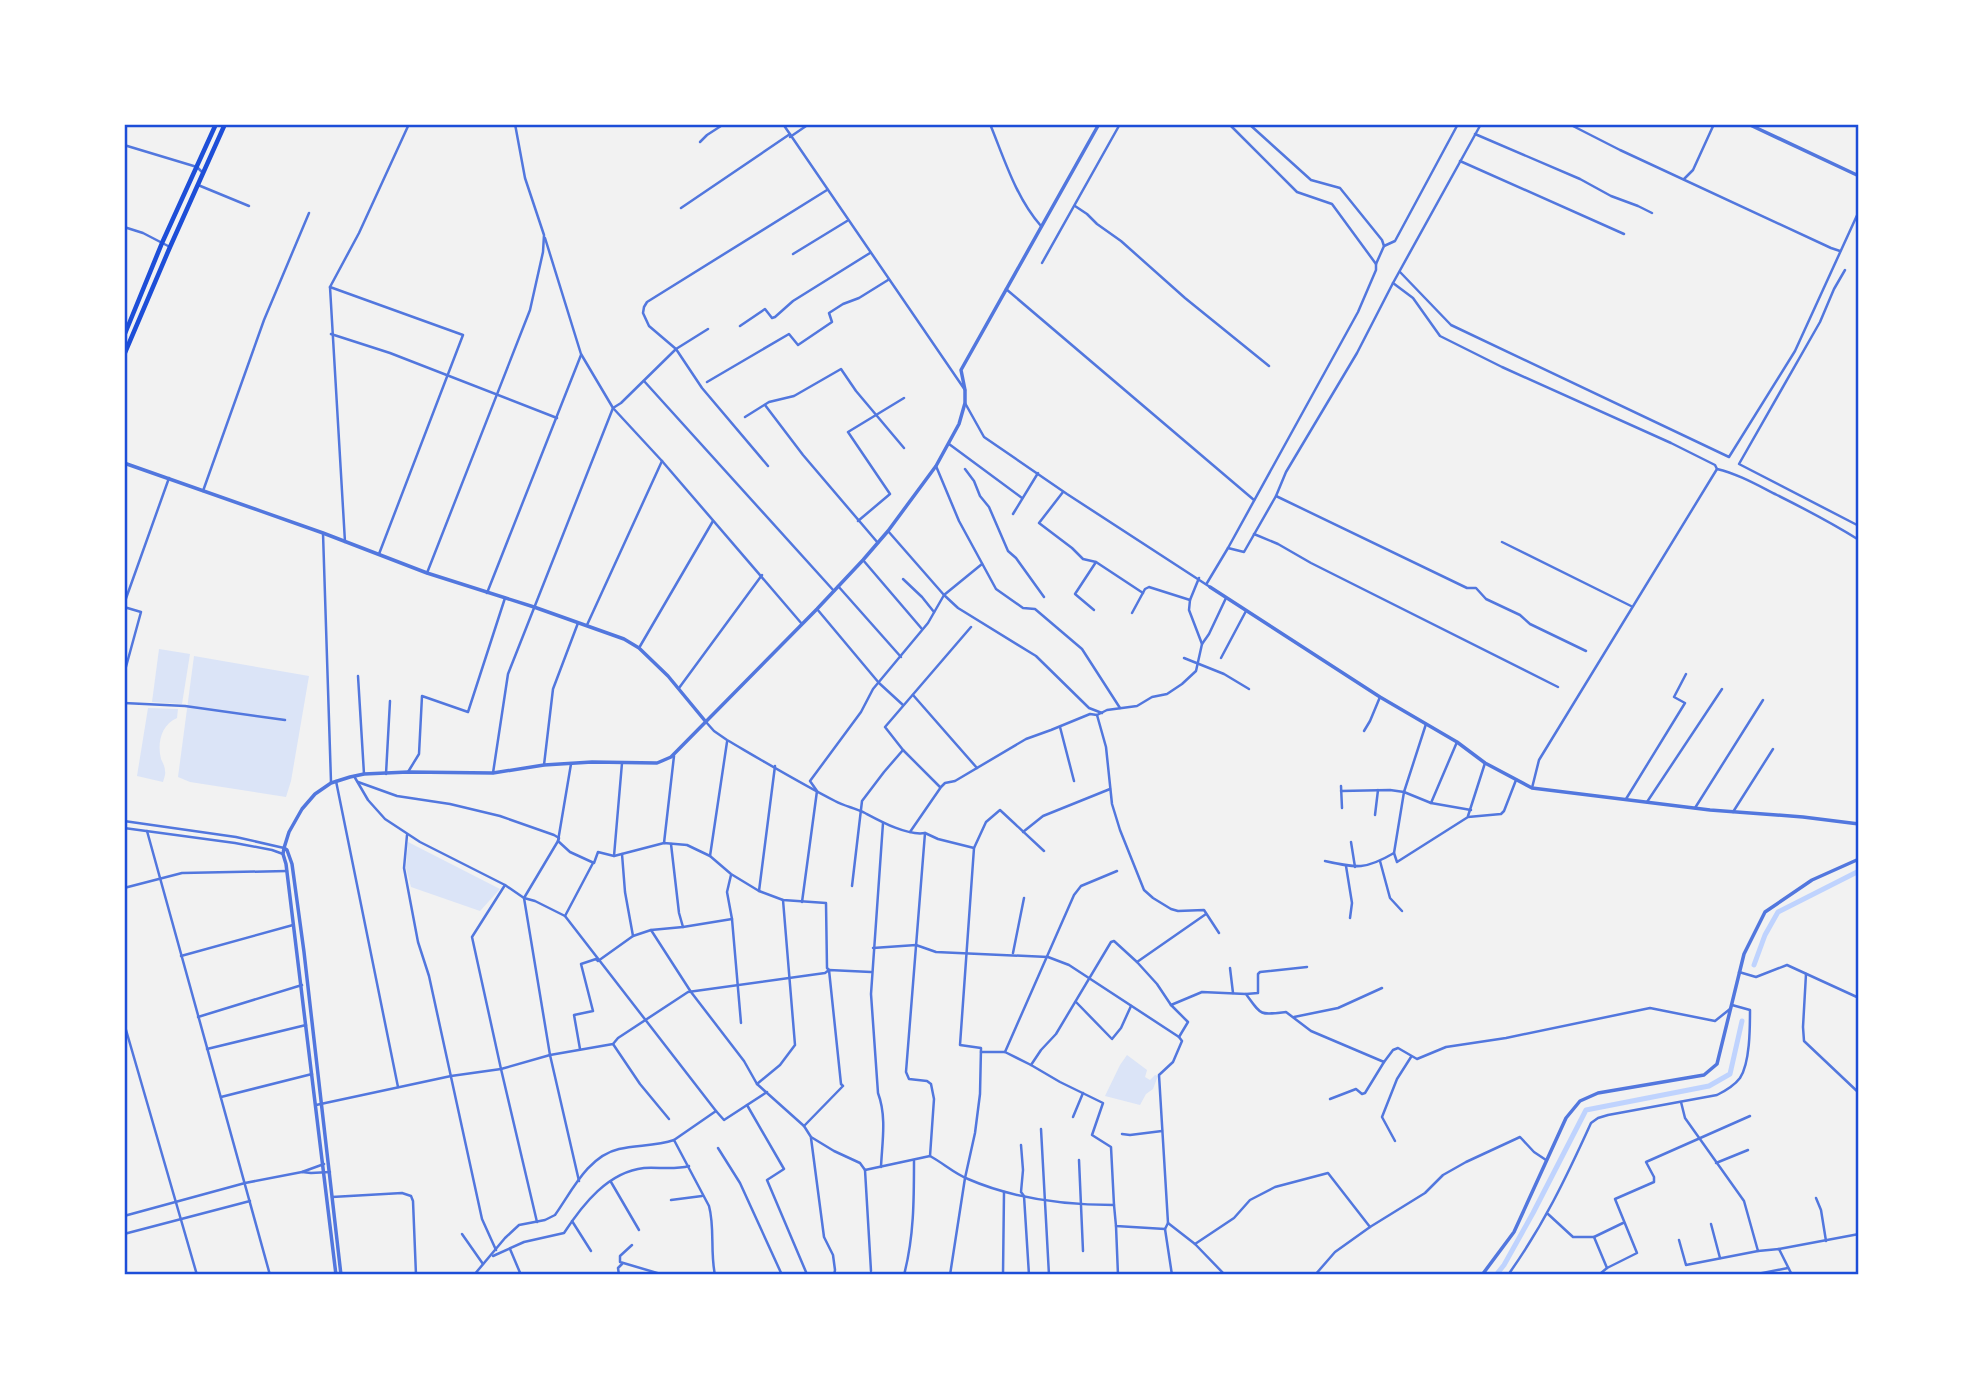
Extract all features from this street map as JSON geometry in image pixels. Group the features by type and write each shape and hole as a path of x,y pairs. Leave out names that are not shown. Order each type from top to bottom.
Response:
{"highway":[{"path":"124,336 162,243 216,124"},
{"path":"124,355 225,124"}],"street":[{"path":"345,542 330,287 359,233 409,124"},
{"path":"515,124 525,178 581,354 613,408 762,575 802,624"},
{"path":"700,142 724,124"},
{"path":"783,124 965,390"},
{"path":"681,208 808,124"},
{"path":"990,124 1013,180 1032,217 1041,226"},
{"path":"336,1275 327,1172 329,1164 312,1074 283,854 289,832 302,809 315,794 334,782 364,774 493,773 544,765 657,763 674,753 863,560 936,466 959,424 965,403 961,370 1099,124"},
{"path":"1042,263 1120,124"},
{"path":"1229,124 1297,192 1332,204 1376,264"},
{"path":"1249,124 1311,180 1340,188 1384,246"},
{"path":"1208,585 1358,312 1384,246 1395,241 1458,124"},
{"path":"1228,548 1244,552 1276,496 1286,471 1357,353 1481,124"},
{"path":"1569,124 1683,180 1840,251"},
{"path":"1683,180 1693,170 1714,124"},
{"path":"1748,124 1859,176"},
{"path":"1475,134 1652,213"},
{"path":"124,145 197,167 203,173"},
{"path":"1460,161 1624,233"},
{"path":"198,185 249,206"},
{"path":"768,466 702,388 676,349 649,326 643,313 647,302 827,190"},
{"path":"1075,206 1121,241 1185,298 1269,366"},
{"path":"1399,272 1451,325 1729,457 1795,351 1859,211"},
{"path":"203,491 264,320 309,213"},
{"path":"793,254 848,220"},
{"path":"124,227 144,233 170,247"},
{"path":"427,573 530,310 543,252 544,235"},
{"path":"740,326 765,309 772,318 775,317 793,301 870,253"},
{"path":"1845,270 1820,322 1739,464 1859,526"},
{"path":"707,382 789,334 798,345 832,322 829,313 888,280"},
{"path":"1393,283 1413,298 1440,336 1671,443 1835,524 1859,540"},
{"path":"330,287 463,335 379,554"},
{"path":"1006,289 1254,500"},
{"path":"493,773 508,674 613,408 676,349 708,329"},
{"path":"331,334 557,418"},
{"path":"487,593 581,354"},
{"path":"745,417 769,402 794,396 841,369 904,448"},
{"path":"644,381 834,591"},
{"path":"858,521 890,494 848,432 904,398"},
{"path":"965,403 984,437 1063,492 1380,697 1485,763 1532,788 1859,824"},
{"path":"765,405 803,455 878,543"},
{"path":"949,444 1022,498"},
{"path":"586,625 662,461"},
{"path":"124,463 323,533 427,573 624,639 639,648 679,688 713,732 838,803 910,832 925,833 974,848"},
{"path":"936,466 959,521 996,589 1023,608 1035,609 1082,649 1120,708"},
{"path":"1532,788 1539,760 1717,468"},
{"path":"965,469 989,507 1008,551 1044,597"},
{"path":"1013,514 1038,473"},
{"path":"124,674 141,612 124,606 169,478"},
{"path":"1063,492 1039,523 1083,559 1096,562 1143,593"},
{"path":"1276,496 1467,588 1476,588 1486,598 1520,615 1530,624 1586,651"},
{"path":"639,648 713,520"},
{"path":"888,531 958,608 1036,656 1089,708 1102,713"},
{"path":"323,533 334,782 399,1088"},
{"path":"1254,534 1558,687"},
{"path":"1502,542 1633,607"},
{"path":"863,560 922,629"},
{"path":"1094,610 1075,594 1096,562"},
{"path":"802,902 817,791 810,781 861,712 869,695 922,629 944,595 982,564"},
{"path":"679,688 762,575"},
{"path":"1199,578 1189,610 1202,644"},
{"path":"903,579 934,612"},
{"path":"838,586 901,657"},
{"path":"1132,613 1145,589 1149,587 1190,600"},
{"path":"408,772 419,754 422,696 468,712 505,598"},
{"path":"910,832 945,783 955,782 1026,739 1090,714 1097,715 1137,706 1152,697 1167,694 1182,684 1196,671 1202,644 1226,598"},
{"path":"817,609 879,683 903,705"},
{"path":"1221,658 1246,611"},
{"path":"544,765 552,689 578,622"},
{"path":"941,787 903,750 885,727 971,627"},
{"path":"1184,658 1224,674 1248,689"},
{"path":"1626,799 1685,703 1674,697 1686,674"},
{"path":"358,676 364,774"},
{"path":"1647,802 1722,689"},
{"path":"913,695 976,768"},
{"path":"1364,731 1380,697"},
{"path":"1695,808 1763,700"},
{"path":"386,774 390,701"},
{"path":"124,704 185,706 285,720"},
{"path":"1097,715 1107,747 1112,804 1119,830 1144,890 1171,909 1203,910 1219,933"},
{"path":"1426,724 1404,793 1394,853 1397,862 1468,817 1501,814 1516,779"},
{"path":"1059,726 1074,782"},
{"path":"710,856 727,740"},
{"path":"1431,803 1457,743"},
{"path":"1732,811 1773,749"},
{"path":"852,886 863,801 903,750"},
{"path":"664,843 674,753"},
{"path":"614,856 622,763"},
{"path":"1468,817 1485,763"},
{"path":"571,764 558,841 524,898 550,1055 579,1181"},
{"path":"759,891 775,766"},
{"path":"354,776 368,800 386,819 407,834 505,885 524,898 565,916 724,1120 766,1092"},
{"path":"358,782 397,796 450,804 500,816 554,835 570,852 593,863"},
{"path":"1341,786 1342,808"},
{"path":"1023,832 1043,816 1110,789"},
{"path":"1375,815 1378,790"},
{"path":"1341,791 1390,790 1431,803 1471,810"},
{"path":"950,1275 980,1094 981,1048 960,1045 974,848 986,822 1000,810 1044,851"},
{"path":"124,821 236,837 287,850 292,864 319,1104 323,1165 332,1197 341,1275"},
{"path":"881,1167 884,1121 877,1081 871,995 883,823"},
{"path":"139,830 140,824"},
{"path":"124,828 212,840 283,854"},
{"path":"147,831 270,1275"},
{"path":"184,836 185,831"},
{"path":"925,833 906,1072 909,1079 931,1084 934,1099 930,1156"},
{"path":"212,840 213,834"},
{"path":"407,834 404,868 418,942 429,976 482,1219 496,1250"},
{"path":"235,844 236,837"},
{"path":"671,842 682,927"},
{"path":"565,916 598,852 614,856 671,842 687,845 710,856 731,874 759,891 783,900 826,903 827,968 843,1086 804,1126"},
{"path":"1351,842 1355,867"},
{"path":"1325,861 1346,866 1369,866 1394,853"},
{"path":"622,854 633,936"},
{"path":"1482,1275 1514,1232 1566,1118 1580,1101 1598,1093 1704,1075 1717,1064 1744,954 1765,912 1812,880 1859,859"},
{"path":"1380,861 1390,898 1402,911"},
{"path":"1346,866 1352,903 1350,918"},
{"path":"124,888 182,873 287,871"},
{"path":"1005,1052 1074,895 1081,886 1117,871"},
{"path":"731,874 727,892 732,919 741,1024"},
{"path":"505,885 472,937 537,1222"},
{"path":"1013,955 1024,898"},
{"path":"757,1084 780,1065 795,1045 783,900"},
{"path":"1137,962 1207,913"},
{"path":"580,1049 574,1015 593,1011 581,964 596,959 598,961 633,936 650,930 732,919"},
{"path":"181,956 294,924"},
{"path":"650,930 691,992 744,1061 757,1084 804,1126 811,1137 824,1237 832,1255 834,1275"},
{"path":"1031,1065 1056,1034 1114,941 1137,962 1188,1022 1179,1037"},
{"path":"873,948 916,945 936,952 1048,957 1069,965 1179,1037 1182,1041 1173,1062 1159,1075 1168,1223 1165,1229 1172,1275"},
{"path":"1740,972 1756,977 1787,965 1859,998"},
{"path":"1171,1005 1202,992 1258,993 1260,972 1307,967"},
{"path":"1230,968 1233,993"},
{"path":"319,1104 613,1044 618,1038 691,992 825,973 829,970 872,972"},
{"path":"1806,974 1804,1041 1859,1093"},
{"path":"198,1017 302,985"},
{"path":"1294,1017 1338,1008 1382,988"},
{"path":"1246,994 1264,1015 1286,1012 1311,1031 1384,1062"},
{"path":"1076,1002 1112,1039 1121,1028 1130,1006"},
{"path":"1330,1099 1356,1089 1364,1093 1393,1050 1398,1048 1417,1059 1446,1048 1650,1008 1715,1021 1730,1007"},
{"path":"1508,1275 1548,1214 1591,1123 1608,1115 1717,1095 1730,1088 1741,1077 1750,1041 1750,1010 1730,1007"},
{"path":"124,1023 197,1275"},
{"path":"207,1049 307,1025"},
{"path":"613,1044 640,1084 669,1119"},
{"path":"980,1052 1005,1052 1103,1103 1092,1135 1111,1147 1118,1275"},
{"path":"1395,1141 1382,1117 1397,1079 1411,1056"},
{"path":"221,1097 312,1074"},
{"path":"1073,1117 1083,1093"},
{"path":"1681,1102 1685,1118 1744,1201 1758,1251"},
{"path":"747,1105 784,1169 767,1180 806,1272"},
{"path":"474,1275 519,1225 555,1215 596,1159 617,1149 660,1145 674,1140 716,1111"},
{"path":"1602,1275 1607,1268 1637,1253 1615,1199 1654,1182 1646,1162 1750,1116"},
{"path":"1041,1129 1049,1275"},
{"path":"1122,1134 1162,1132"},
{"path":"811,1137 860,1163 865,1170 871,1271"},
{"path":"1315,1275 1335,1252 1425,1193 1443,1175 1466,1162 1520,1137 1546,1160"},
{"path":"674,1140 712,1216 712,1261 715,1275"},
{"path":"1021,1144 1021,1192 1024,1196 1029,1275"},
{"path":"718,1148 740,1183 782,1275"},
{"path":"1716,1163 1748,1150"},
{"path":"865,1170 930,1156 965,1178 1004,1192 1045,1201 1114,1205"},
{"path":"1079,1160 1083,1251"},
{"path":"905,1274 914,1202 914,1161"},
{"path":"124,1216 245,1183 329,1164"},
{"path":"490,1257 523,1242 564,1233 610,1181 632,1170 689,1166"},
{"path":"302,1172 327,1172"},
{"path":"1195,1244 1234,1218 1250,1200 1275,1187 1328,1172 1370,1227"},
{"path":"610,1181 639,1230"},
{"path":"1003,1275 1004,1192"},
{"path":"332,1197 402,1193 411,1196 416,1275"},
{"path":"671,1200 704,1196"},
{"path":"1816,1198 1821,1210 1826,1241"},
{"path":"124,1234 250,1201"},
{"path":"1548,1214 1573,1237 1594,1237 1623,1223"},
{"path":"572,1221 591,1251"},
{"path":"1168,1223 1195,1244 1225,1275"},
{"path":"1711,1224 1721,1258"},
{"path":"1116,1226 1165,1229"},
{"path":"462,1234 483,1264"},
{"path":"1679,1240 1686,1265 1859,1234"},
{"path":"1594,1237 1607,1268"},
{"path":"622,1264 620,1256 632,1245"},
{"path":"510,1249 521,1275"},
{"path":"1779,1249 1792,1275"},
{"path":"619,1275 618,1268 622,1264"},
{"path":"622,1264 664,1275"},
{"path":"1752,1275 1788,1268"}],"shaded area":[{"path":"159,649 190,654 182,704 152,702"},
{"path":"194,656 309,676 286,797 190,782 178,777"},
{"path":"148,708 178,709 177,718 167,725 160,741 165,772 163,782 137,776"},
{"path":"408,842 500,889 480,911 411,887 406,868"},
{"path":"1127,1055 1147,1070 1145,1077 1150,1080 1155,1075 1158,1076 1153,1089 1146,1094 1140,1105 1105,1096"}],"waterway":[{"path":"1754,965 1765,935 1778,912 1859,871"},
{"path":"1496,1275 1533,1213 1586,1110 1709,1086 1730,1074 1742,1021"}]}
